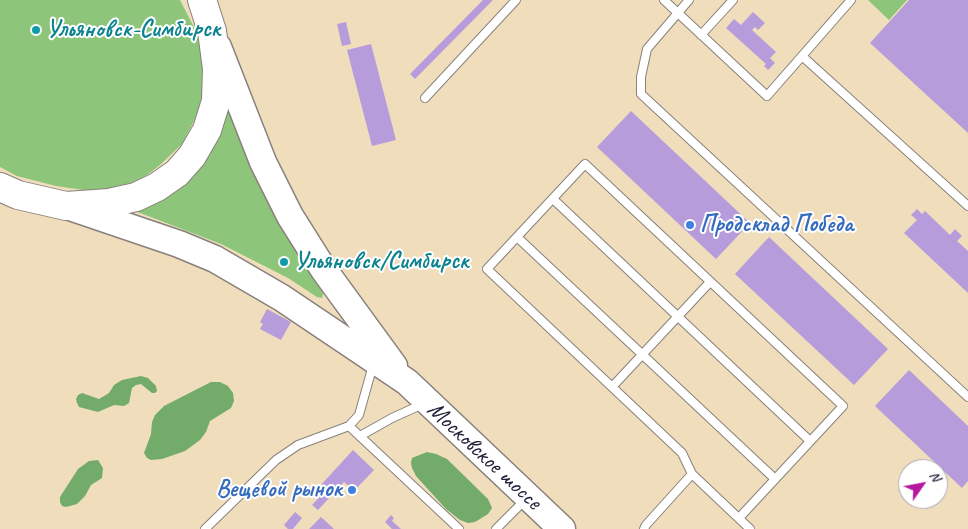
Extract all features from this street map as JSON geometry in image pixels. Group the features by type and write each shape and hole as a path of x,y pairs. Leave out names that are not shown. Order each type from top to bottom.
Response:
{"highway":[{"path":"6,192 66,206 109,203 136,197 157,187 177,173 192,156 207,130 216,101 217,69 204,11"}],"main road":[{"path":"204,11 263,162 290,216 324,270 407,382"},
{"path":"66,206 179,244 214,259 282,298 407,382"},
{"name":"Московское шоссе","path":"407,382 528,497 562,526"}],"lane":[{"path":"425,98 516,0"},
{"path":"664,0 767,96 851,0"},
{"path":"689,0 647,49 641,77 641,94 968,397"},
{"path":"701,35 733,0"},
{"path":"802,56 968,206"},
{"path":"739,518 843,406 585,164 487,269 682,453 692,474 750,529"},
{"path":"553,199 810,442"},
{"path":"517,237 775,479"},
{"path":"612,387 710,282"},
{"path":"205,529 276,460 298,445 349,426 359,415 375,361"},
{"path":"360,436 392,418 428,402"},
{"path":"349,426 459,529"},
{"path":"636,529 645,527 692,474"},
{"path":"496,529 528,497"}],"green space":[{"path":"0,0 180,0 198,35 204,60 204,91 195,119 182,144 160,165 134,182 90,191 56,186 17,176 0,167"},
{"path":"868,0 907,0 889,20"},
{"path":"229,105 319,284 323,294 322,298 317,297 288,278 221,244 135,211"},
{"path":"141,376 148,378 156,386 157,391 155,393 152,393 141,384 136,385 132,388 129,403 124,406 114,405 98,412 79,407 77,403 78,395 82,393 99,399 109,393 114,385 122,380"},
{"path":"211,382 220,382 228,386 233,393 234,401 231,408 210,421 206,432 200,440 185,451 162,459 151,460 147,458 144,453 155,415 164,406"},
{"path":"427,452 447,459 488,499 492,508 488,514 475,522 468,523 460,520 446,509 416,476 412,468 412,458"},
{"path":"98,460 103,468 102,478 91,485 85,496 77,504 66,507 62,506 60,497 78,469 89,461"}],"building":[{"path":"483,0 493,0 415,79 410,74"},
{"path":"909,0 968,0 968,133 870,43"},
{"path":"753,12 765,23 758,30 755,27 752,30 776,52 770,58 775,63 768,70 764,66 766,64 726,28 734,19 741,25"},
{"path":"346,22 351,44 342,46 337,24"},
{"path":"371,44 396,140 372,146 347,50"},
{"path":"631,111 750,223 716,259 597,147"},
{"path":"917,209 922,214 925,211 950,235 955,229 962,236 957,241 968,251 968,293 904,233 917,220 911,215"},
{"path":"769,237 888,349 854,385 735,274"},
{"path":"267,309 291,322 281,340 260,329 263,324 260,322"},
{"path":"909,370 968,426 968,481 962,488 948,475 948,459 931,459 875,406"},
{"path":"353,450 374,470 354,491 344,482 331,496 320,486"},
{"path":"324,492 330,497 318,510 312,505"},
{"path":"295,512 302,518 293,529 288,529 284,525"},
{"path":"391,515 394,518 392,521 401,529 392,529 385,522"},
{"path":"321,517 334,529 309,529"}],"place":[{"name":"Ульяновск-Симбирск","path":"36,30"},
{"name":"Продсклад Победа","path":"690,225"},
{"name":"Ульяновск/Симбирск","path":"284,262"},
{"name":"Вещевой рынок","path":"352,490"}]}
